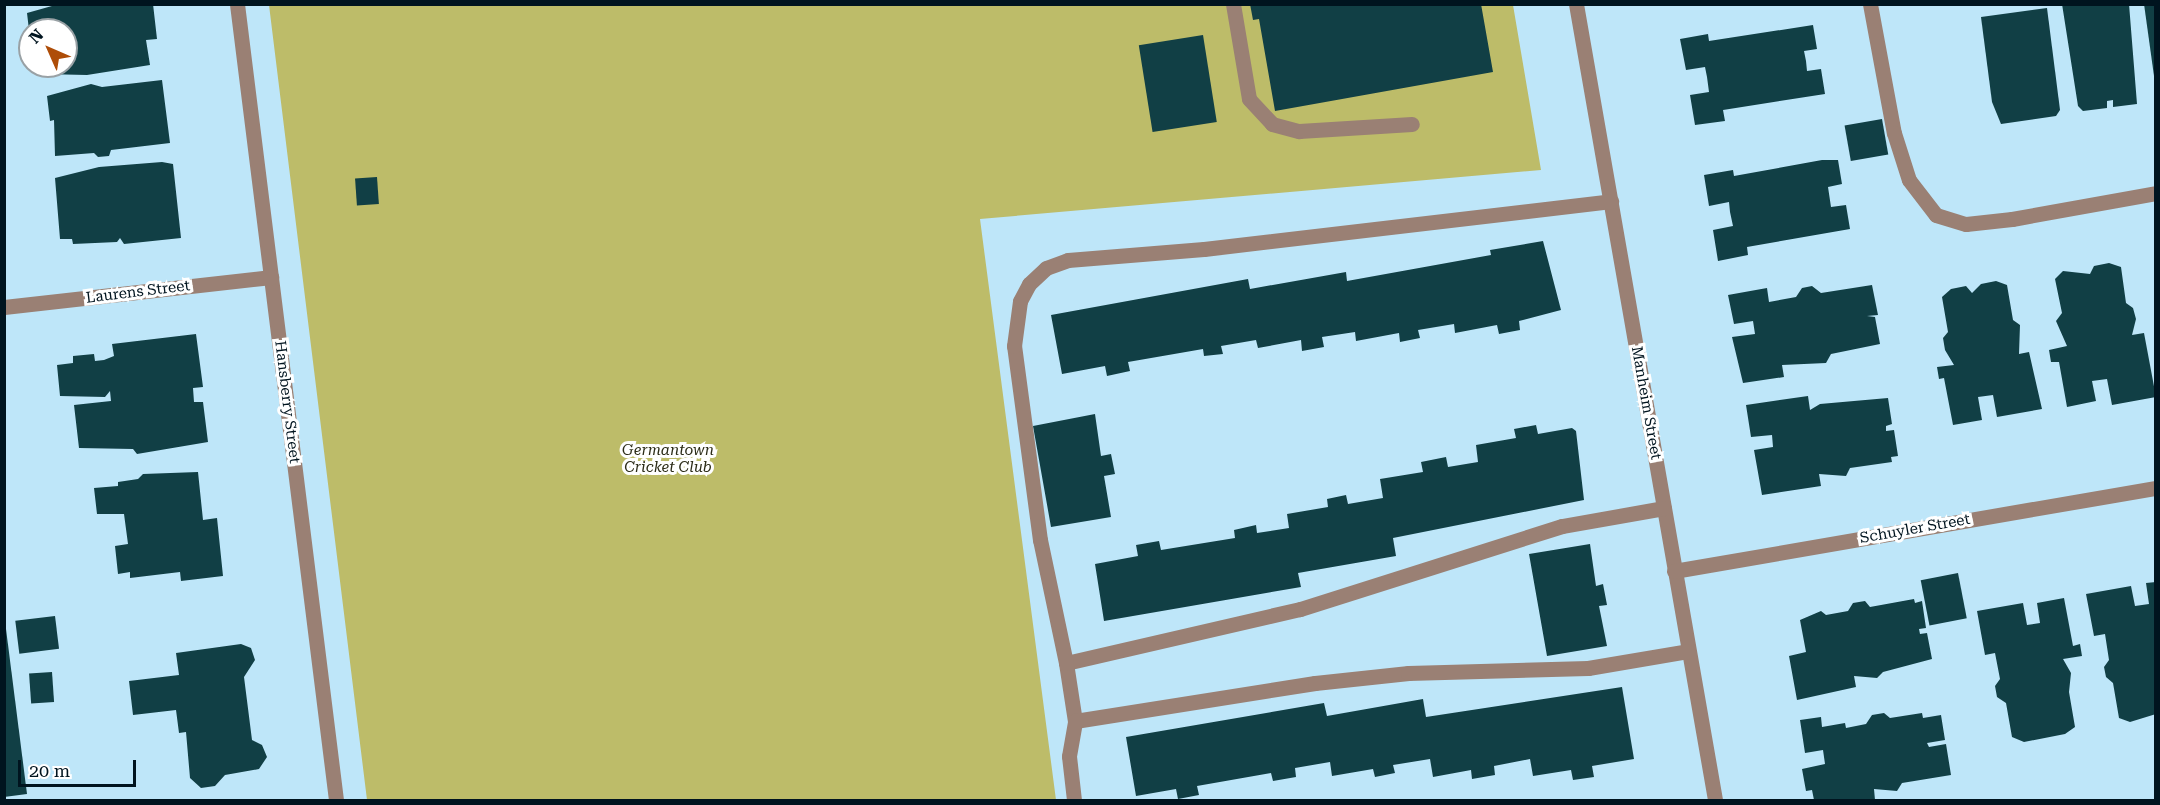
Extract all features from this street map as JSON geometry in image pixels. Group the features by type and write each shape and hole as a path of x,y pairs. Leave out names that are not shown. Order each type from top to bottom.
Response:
{"street":[{"name":"Hansberry Street","path":"237,4 336,801"},
{"path":"1233,4 1249,99 1272,124 1299,131 1412,124"},
{"name":"Manheim Street","path":"1576,4 1715,801"},
{"path":"1870,4 1897,142 1909,180 1936,215 1966,224 2012,219 2156,193"},
{"path":"1074,801 1069,756 1075,721 1066,663 1040,540 1014,346 1020,301 1046,268 1068,260 1611,201"},
{"name":"Laurens Street","path":"4,307 271,277"},
{"name":"Schuyler Street","path":"1674,571 2156,488"},
{"path":"1066,663 1300,609 1562,526 1664,508"},
{"path":"1075,721 1315,683 1408,673 1588,668 1688,651"}],"green space":[{"name":"Germantown Cricket Club","path":"269,5 1513,5 1541,170 980,219 1056,800 367,800"}],"building":[{"path":"59,4 153,4 157,39 146,40 150,65 78,75 78,18 28,18 27,13"},
{"path":"1250,4 1481,4 1493,72 1275,111 1259,19 1253,20"},
{"path":"2062,4 2129,4 2137,104 2113,107 2113,100 2107,101 2107,108 2083,111 2078,106"},
{"path":"2144,4 2156,4 2156,76 2154,76"},
{"path":"2047,8 2060,110 2056,116 2001,124 1992,102 1981,17"},
{"path":"1813,25 1817,49 1804,51 1807,71 1821,69 1825,94 1723,110 1725,121 1695,125 1690,95 1709,92 1707,77 1705,67 1686,70 1680,39 1708,34 1709,41"},
{"path":"1203,35 1217,122 1153,132 1139,45"},
{"path":"162,80 170,143 111,150 109,156 98,157 94,153 55,156 54,120 50,121 47,96 91,84 102,87"},
{"path":"1882,119 1888,154 1851,161 1845,126"},
{"path":"1822,160 1838,160 1842,184 1828,187 1831,207 1846,205 1850,229 1747,247 1748,255 1718,261 1713,230 1733,226 1729,202 1709,206 1704,175 1733,170 1734,176"},
{"path":"162,162 173,164 181,238 124,244 120,238 117,242 73,244 72,239 60,239 55,178 99,167"},
{"path":"377,177 379,204 357,205 355,179"},
{"path":"1543,241 1561,310 1519,321 1520,330 1499,334 1497,325 1455,333 1454,324 1418,330 1420,338 1400,342 1399,333 1356,341 1355,332 1322,337 1324,347 1302,351 1301,340 1258,348 1256,340 1221,346 1223,354 1204,356 1203,349 1128,362 1130,371 1107,376 1105,366 1062,374 1051,315 1248,279 1250,289 1346,272 1347,281 1491,255 1490,250"},
{"path":"2109,263 2121,267 2126,303 2133,308 2136,319 2132,335 2144,333 2156,397 2112,405 2107,379 2092,381 2096,401 2067,407 2059,362 2051,362 2049,350 2067,346 2056,321 2062,313 2055,279 2063,271 2090,274 2094,266"},
{"path":"1996,281 2007,285 2013,320 2020,325 2019,354 2029,352 2042,409 1997,417 1993,395 1978,397 1982,420 1953,425 1944,378 1939,379 1937,367 1954,365 1945,350 1943,338 1948,332 1942,297 1951,289 1966,286 1972,293 1981,284"},
{"path":"1872,285 1878,315 1867,316 1875,317 1880,344 1831,354 1826,363 1782,365 1784,377 1743,383 1732,337 1755,334 1753,321 1734,324 1728,295 1767,288 1769,302 1796,297 1802,288 1812,286 1821,293"},
{"path":"196,334 203,387 193,388 194,402 203,402 208,442 137,454 133,449 79,448 74,405 111,401 110,391 105,397 60,396 57,365 73,363 73,356 94,354 95,361 104,360 114,356 112,344"},
{"path":"1808,396 1810,410 1820,404 1888,398 1892,424 1886,426 1886,431 1894,430 1898,456 1891,457 1892,462 1850,468 1846,476 1819,474 1821,486 1762,495 1754,450 1773,447 1772,435 1751,437 1746,405"},
{"path":"1095,414 1101,456 1111,454 1115,474 1104,476 1111,517 1051,527 1033,426"},
{"path":"1536,425 1538,434 1572,428 1576,431 1584,500 1393,538 1396,556 1298,573 1301,587 1104,621 1095,564 1138,556 1136,545 1159,541 1161,550 1235,538 1234,530 1256,525 1257,533 1289,528 1287,514 1328,507 1327,499 1346,495 1348,504 1383,498 1380,479 1423,472 1421,462 1446,457 1448,467 1478,462 1476,445 1516,438 1514,429"},
{"path":"198,472 203,520 217,518 223,576 181,581 180,572 130,578 130,572 118,574 115,546 128,544 124,514 97,514 94,488 118,486 118,482 138,479 143,474"},
{"path":"1590,544 1596,586 1603,584 1607,605 1599,606 1607,646 1547,656 1529,554"},
{"path":"1958,573 1967,618 1929,625 1921,580"},
{"path":"2156,582 2156,714 2130,722 2119,718 2113,683 2106,677 2104,667 2109,660 2105,634 2094,636 2086,594 2131,586 2135,606 2149,604 2146,583"},
{"path":"2064,598 2073,646 2080,644 2082,656 2063,659 2071,673 2069,692 2075,727 2065,734 2024,742 2012,737 2006,703 1997,697 1995,686 2000,679 1995,653 1985,655 1977,611 2023,603 2027,625 2040,623 2037,603"},
{"path":"1914,599 1915,603 1922,601 1926,628 1919,629 1920,634 1927,633 1932,659 1883,672 1877,678 1854,676 1856,687 1797,700 1789,656 1806,652 1800,620 1821,611 1826,615 1848,611 1853,603 1865,601 1870,607"},
{"path":"55,616 59,649 19,654 15,621"},
{"path":"6,629 27,794 4,797 4,630"},
{"path":"241,644 251,648 255,660 244,677 252,740 262,745 267,757 259,769 225,775 215,786 201,788 190,778 186,732 179,733 176,710 133,715 129,681 179,675 176,653"},
{"path":"52,672 54,702 31,704 29,674"},
{"path":"1622,687 1634,759 1592,766 1594,777 1573,780 1571,770 1533,776 1530,759 1494,766 1495,775 1472,779 1471,770 1433,777 1430,759 1393,765 1395,773 1375,777 1373,769 1332,776 1330,762 1295,768 1296,777 1273,781 1271,773 1197,786 1199,795 1178,799 1176,789 1136,796 1126,737 1324,703 1327,716 1423,699 1426,717"},
{"path":"1884,713 1890,718 1922,713 1923,718 1941,715 1945,740 1927,743 1929,747 1946,744 1951,775 1902,783 1897,791 1874,789 1875,800 1814,800 1812,790 1806,791 1802,769 1825,764 1823,750 1805,753 1800,720 1821,717 1822,727 1845,723 1846,728 1866,724 1872,715"}]}
